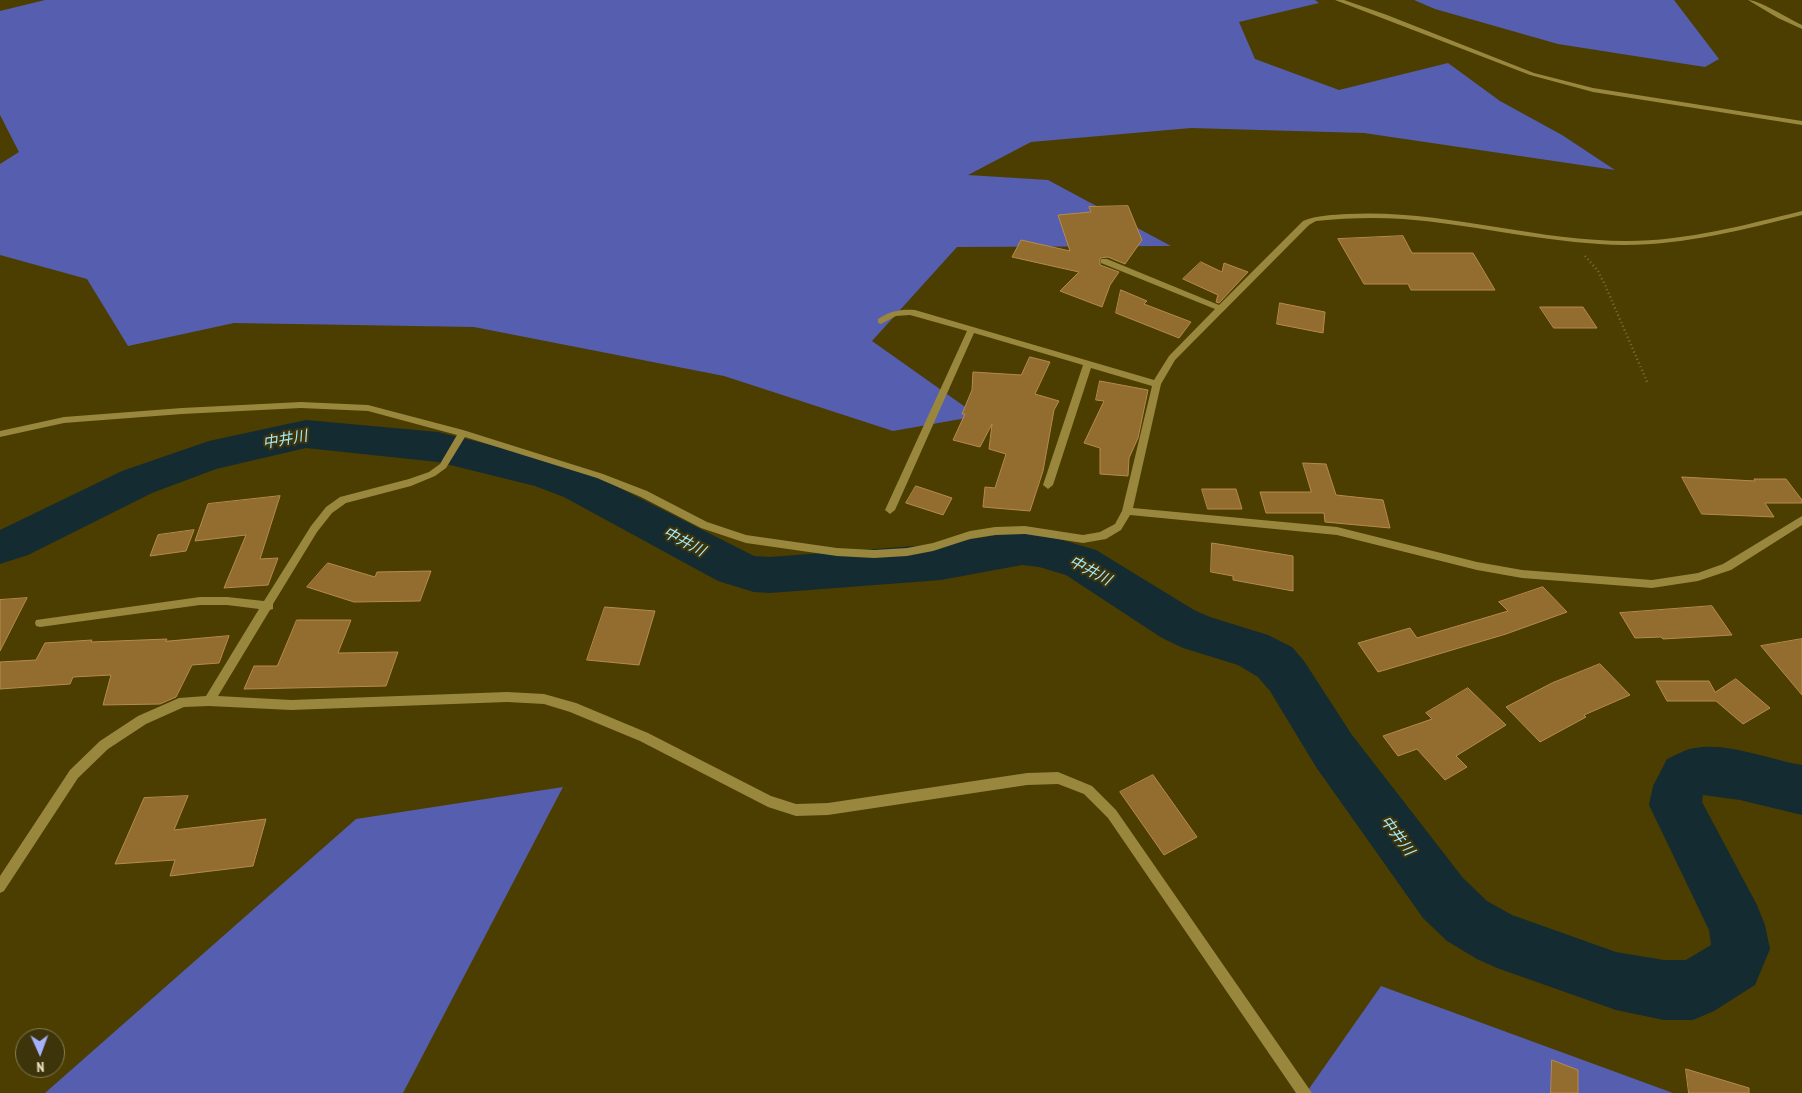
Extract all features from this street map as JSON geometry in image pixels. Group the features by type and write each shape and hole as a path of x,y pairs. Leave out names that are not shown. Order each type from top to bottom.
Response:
{"street":[{"path":"1338,0 1385,16 1532,74 1585,88 1802,123"},
{"path":"1751,0 1780,18 1802,27"},
{"path":"0,434 64,420 182,411 301,405 368,408 462,432 600,476 644,494 704,525 746,539 837,552 874,554 907,552 933,547 970,535 995,531 1024,530 1084,539 1102,536 1118,527 1127,511 1157,384 1172,358 1306,223 1314,219 1380,216 1416,218 1533,235 1626,243 1670,242 1698,238 1802,213"},
{"path":"1104,261 1221,309"},
{"path":"881,321 891,314 902,311 915,313 1157,384"},
{"path":"890,510 972,329"},
{"path":"1048,484 1088,364"},
{"path":"210,701 314,530 329,510 343,500 411,482 432,474 443,466 462,432"},
{"path":"1127,511 1337,531 1477,566 1522,574 1652,584 1698,577 1727,567 1802,520"},
{"path":"40,623 200,602 227,601 269,606"},
{"path":"0,887 74,774 104,745 142,720 183,702 210,701 291,705 507,697 544,699 572,707 644,737 768,802 796,810 828,809 1027,779 1058,778 1088,790 1112,814 1305,1093"}],"path":[{"path":"1579,252 1598,271 1606,285 1648,384"}],"shaded area":[{"path":"45,0 1315,0 1319,3 1239,22 1255,59 1339,90 1448,63 1500,101 1562,135 1615,170 1364,133 1191,128 1031,142 968,175 1048,180 1171,246 957,247 872,341 978,416 893,431 724,376 474,327 234,323 128,346 87,279 0,255 0,164 19,152 0,115 0,11"},
{"path":"1414,0 1674,0 1719,59 1705,67 1558,44 1435,9"},
{"path":"563,787 403,1093 45,1093 62,1078 65,1078 65,1075 356,819"},
{"path":"1381,986 1673,1093 1306,1093"}],"building":[{"path":"1128,206 1142,240 1125,264 1108,257 1100,258 1100,265 1119,272 1110,285 1102,307 1060,291 1079,272 1012,257 1021,240 1070,251 1058,215 1091,212 1089,207"},
{"path":"1403,236 1412,253 1473,253 1495,290 1411,290 1408,284 1364,284 1338,239"},
{"path":"1201,262 1222,272 1224,263 1248,272 1219,303 1216,302 1218,295 1183,279"},
{"path":"1121,290 1147,301 1144,304 1191,322 1179,338 1116,313"},
{"path":"1280,303 1325,312 1323,333 1277,324"},
{"path":"1540,307 1583,307 1597,328 1554,328"},
{"path":"1030,357 1050,362 1035,394 1059,401 1054,410 1043,471 1030,511 983,507 985,487 995,488 1006,454 989,449 992,424 980,447 953,440 965,414 962,414 972,390 973,372 1021,375"},
{"path":"1100,381 1148,390 1138,438 1129,458 1128,476 1100,474 1100,448 1084,443 1104,401 1096,400"},
{"path":"1303,463 1326,464 1336,495 1383,500 1390,528 1325,522 1324,513 1266,513 1260,492 1311,492"},
{"path":"1682,477 1755,481 1754,479 1786,479 1802,500 1802,503 1765,503 1774,517 1702,514"},
{"path":"916,486 952,498 943,515 906,503"},
{"path":"1202,489 1236,489 1242,509 1208,509"},
{"path":"280,496 260,559 278,558 268,585 224,588 246,535 195,541 208,504"},
{"path":"194,530 186,551 150,556 158,535"},
{"path":"1212,543 1293,556 1293,591 1233,580 1233,576 1211,572"},
{"path":"328,563 375,577 377,572 431,571 420,601 354,602 307,587"},
{"path":"1543,587 1567,612 1506,634 1378,672 1358,643 1410,628 1417,638 1508,611 1499,602"},
{"path":"27,598 0,651 0,600"},
{"path":"1712,606 1732,635 1663,639 1661,637 1635,638 1620,613"},
{"path":"605,607 655,611 639,665 587,660"},
{"path":"297,620 351,620 338,653 398,652 386,686 244,689 254,666 277,666"},
{"path":"229,636 219,663 192,665 176,697 160,704 103,705 111,675 73,677 70,684 0,689 0,662 36,660 45,643 167,639 166,641"},
{"path":"1802,639 1802,695 1761,646"},
{"path":"1600,664 1630,695 1584,715 1586,717 1540,742 1506,707 1552,683"},
{"path":"1736,679 1770,708 1743,724 1716,701 1667,701 1656,681 1709,681 1715,692"},
{"path":"1468,688 1506,725 1456,756 1467,767 1445,780 1417,749 1398,756 1383,736 1432,719 1426,713"},
{"path":"1153,775 1197,837 1164,855 1120,792"},
{"path":"188,796 174,830 266,819 253,866 170,876 175,860 115,864 144,798"},
{"path":"1552,1060 1578,1070 1578,1093 1551,1093"},
{"path":"1686,1069 1749,1088 1749,1093 1689,1093"}],"waterway":[{"name":"中井川","path":"0,547 13,543 137,482 209,456 306,434 438,447 543,473 579,486 734,568 754,574 770,575 941,562 1022,548 1039,550 1080,562 1178,624 1200,634 1251,649 1275,662 1287,676 1334,751 1443,898 1467,921 1497,939 1616,981 1664,990 1693,990 1734,964 1741,949 1737,925 1675,805 1678,789 1685,776 1694,772 1723,772 1802,790"}]}
